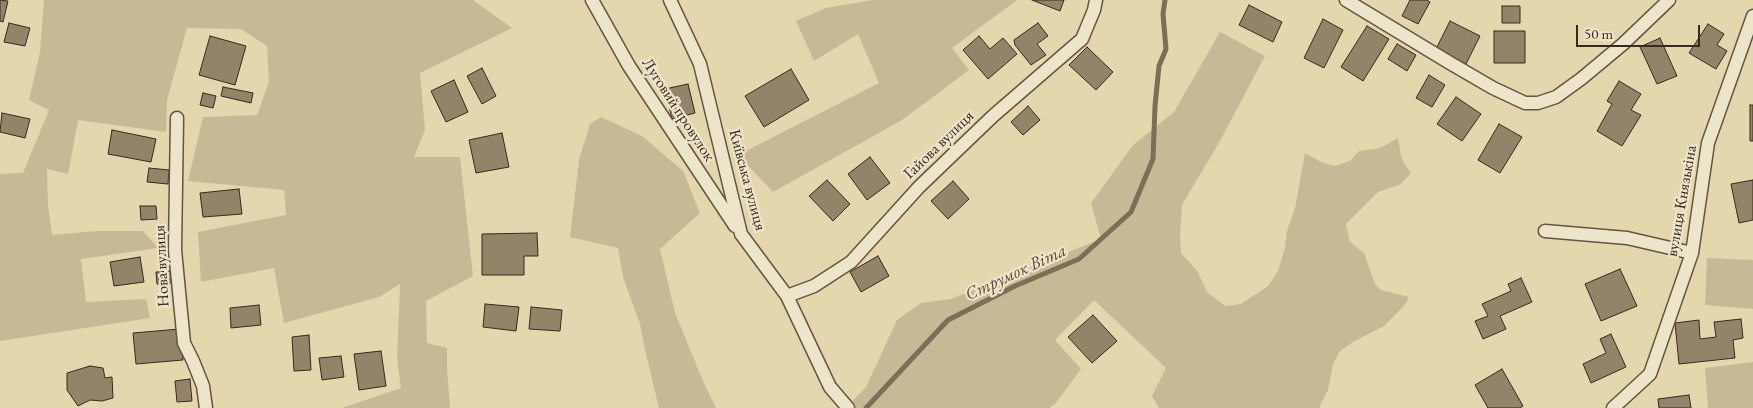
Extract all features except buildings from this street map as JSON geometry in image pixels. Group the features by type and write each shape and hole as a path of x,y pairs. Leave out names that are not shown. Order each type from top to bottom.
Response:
{"street":[{"name":"Луговий провулок","path":"592,0 629,66 741,234"},
{"name":"Київська вулиця","path":"670,0 700,64 741,234 787,296 830,388 848,408"},
{"name":"Гайова вулиця","path":"787,296 814,286 851,262 919,187 986,122 1082,39 1096,0"},
{"path":"1346,0 1450,64 1524,103 1538,103 1556,97 1623,44 1670,0"},
{"name":"вулиця Князькіна","path":"1613,408 1650,374 1692,252 1708,143 1753,16"},
{"name":"Нова вулиця","path":"178,118 175,250 184,343 203,386 206,408"},
{"path":"1545,231 1627,238 1692,252"}],"shaded area":[{"path":"44,0 473,0 512,28 420,73 425,130 414,157 460,157 473,276 426,301 427,343 447,348 450,408 342,408 401,388 397,358 400,284 379,297 284,323 274,268 201,282 198,232 286,215 284,190 188,181 203,117 257,115 269,82 267,46 241,29 187,28 167,100 166,132 78,120 68,174 47,169 48,206 52,235 97,231 143,231 158,248 81,259 86,302 146,299 150,318 0,341 0,174 23,173 49,110 29,100 40,52"},
{"path":"873,0 1017,0 952,48 969,70 902,120 773,192 738,155 879,83 858,34 814,61 796,21 826,8"},
{"path":"1220,32 1265,56 1220,141 1182,205 1181,253 1198,272 1207,292 1225,306 1241,304 1268,286 1278,271 1285,248 1287,231 1295,208 1305,153 1321,162 1335,166 1350,161 1359,151 1380,148 1398,138 1401,156 1411,173 1401,184 1378,192 1346,224 1350,242 1364,253 1375,284 1381,290 1409,297 1403,307 1384,326 1340,351 1333,364 1328,390 1319,408 1159,408 1152,396 1166,368 1094,300 1055,340 1081,369 1055,404 1049,408 846,408 866,387 897,320 921,303 951,299 1101,239 1091,203 1133,145 1174,112"},
{"path":"601,117 642,136 683,171 700,213 660,249 675,313 716,408 659,408 640,324 623,277 618,248 570,237 579,160 590,124"},
{"path":"1707,258 1753,260 1753,309 1705,305"},
{"path":"1753,362 1753,408 1708,408 1705,368"}],"waterway":[{"name":"Струмок Віта","path":"866,408 948,320 1015,286 1079,259 1131,212 1153,159 1159,66 1166,49 1163,14 1165,0"}]}
